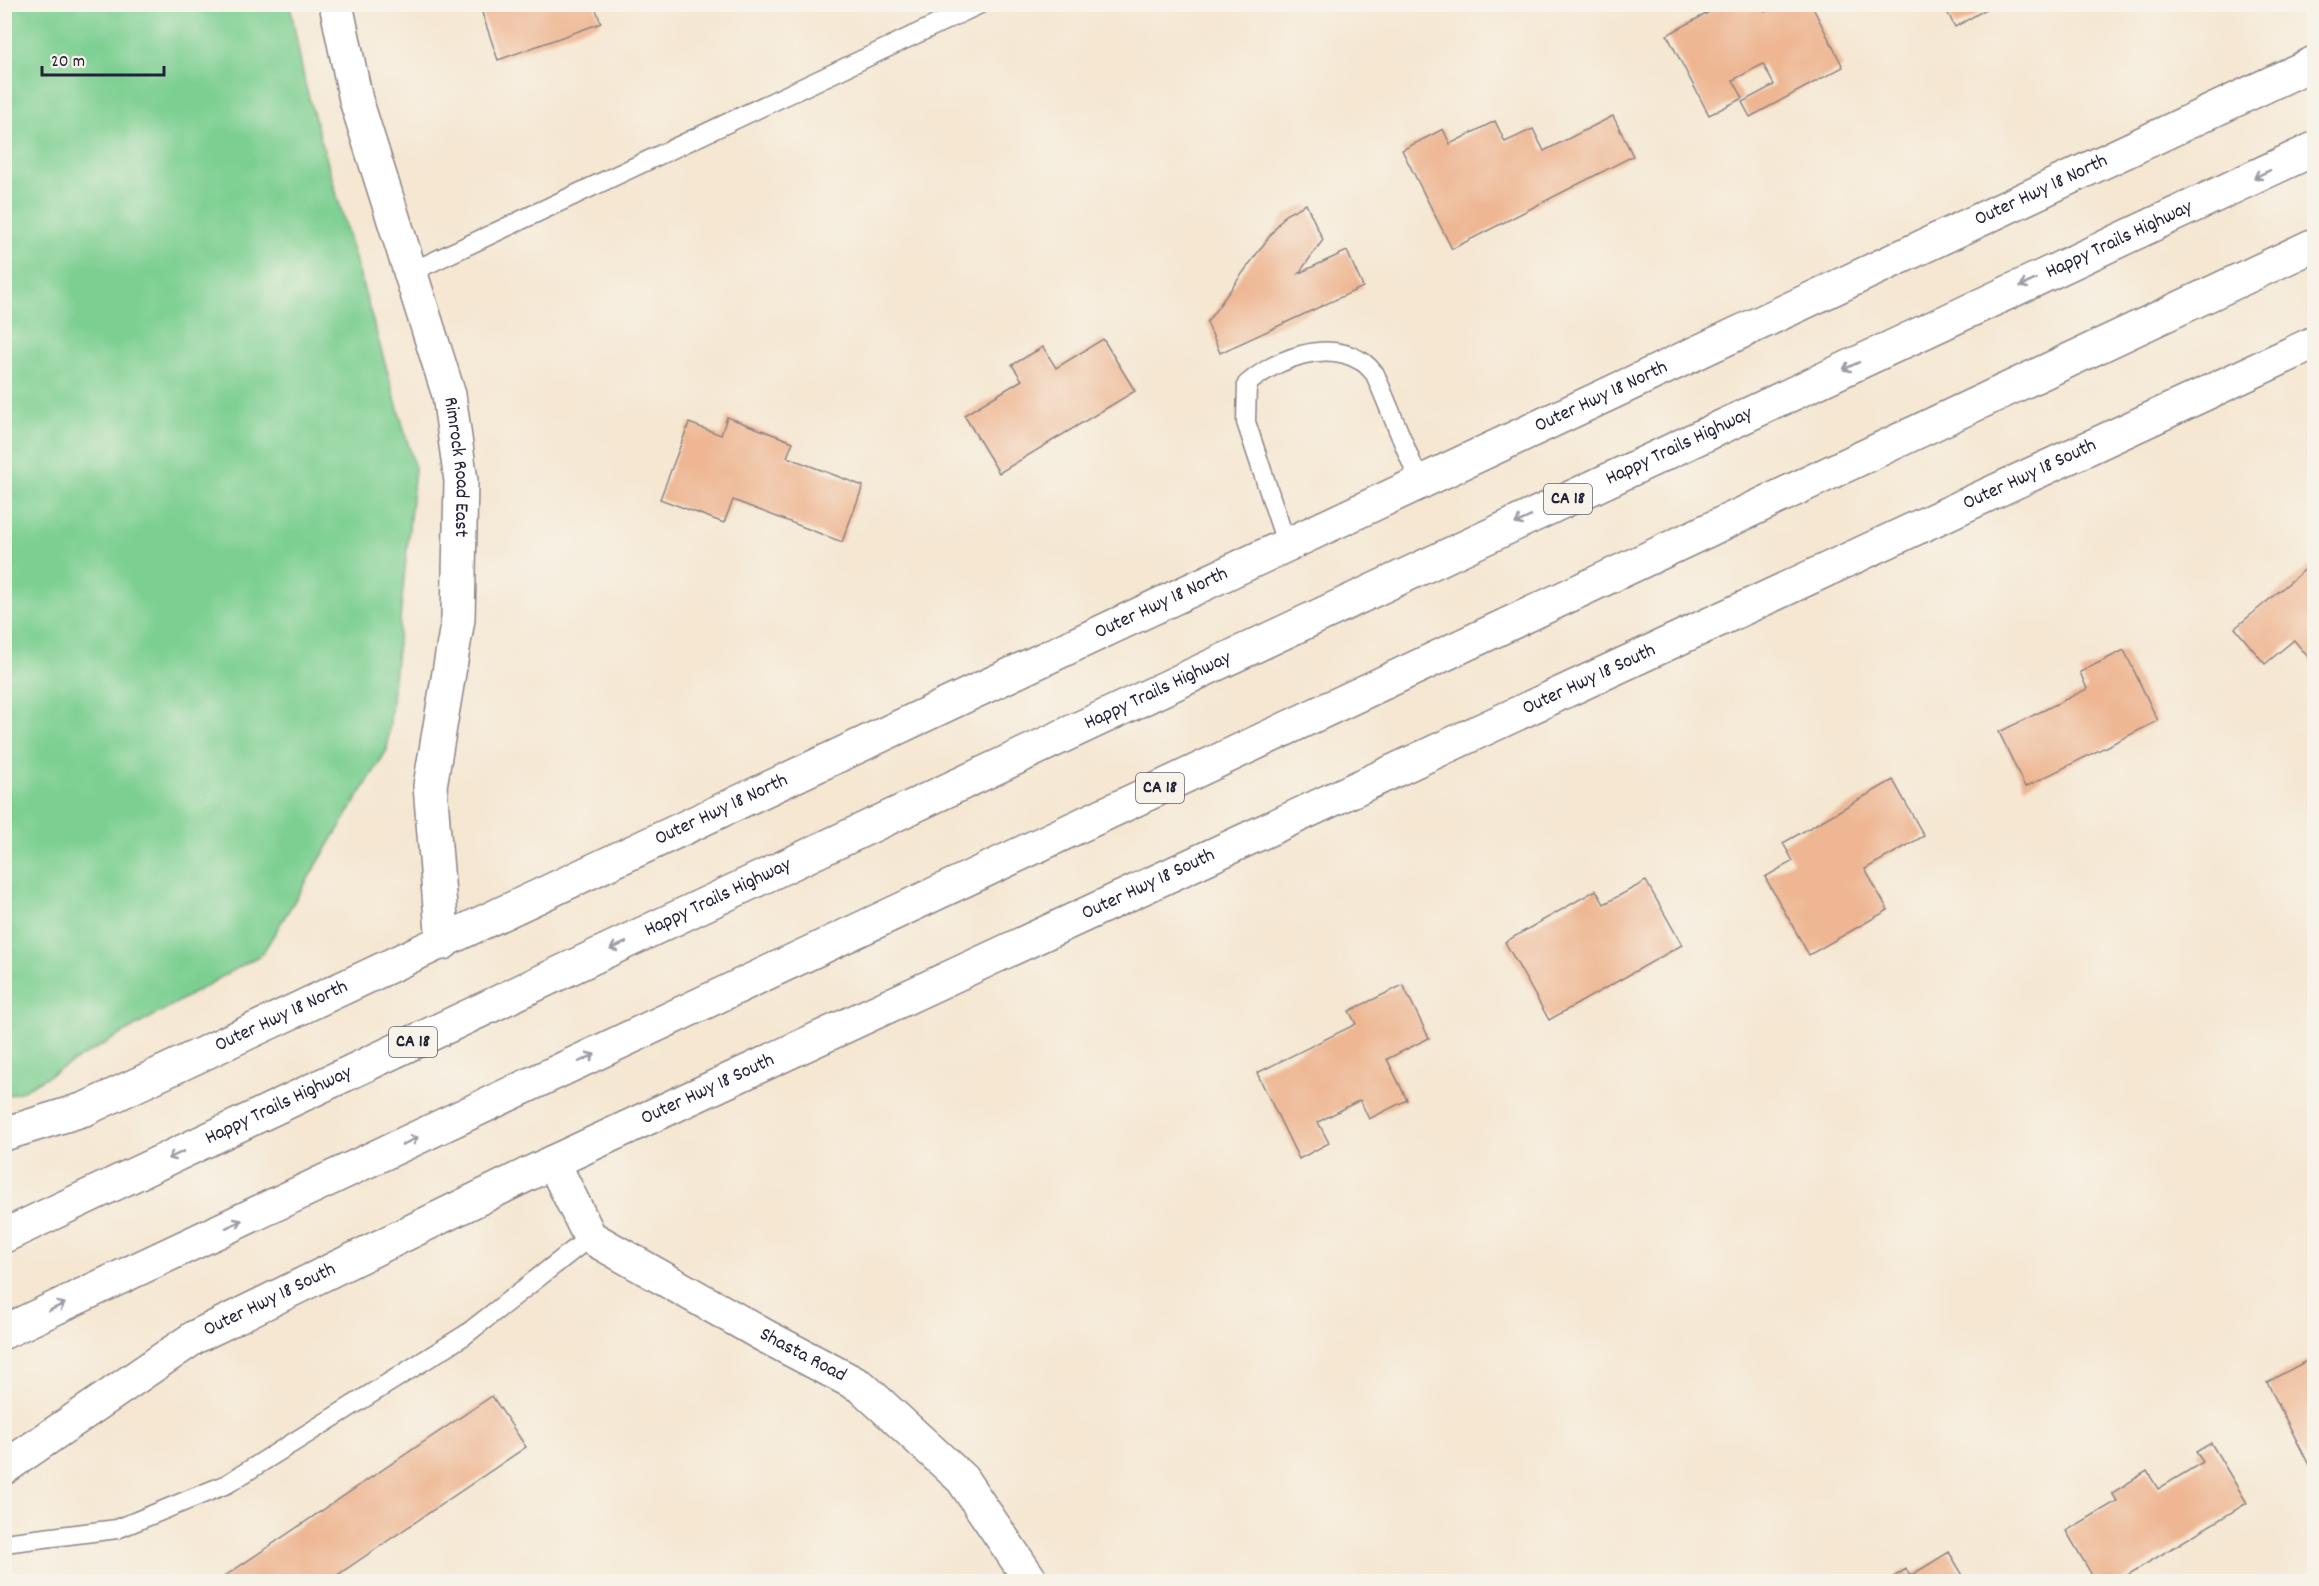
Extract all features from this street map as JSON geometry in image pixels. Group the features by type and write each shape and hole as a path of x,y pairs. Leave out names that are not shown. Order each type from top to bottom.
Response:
{"street":[{"name":"Rimrock Road East","path":"336,4 356,100 449,395 461,481 458,619 430,786 443,943"},
{"name":"Outer Hwy 18 North","path":"4,1134 85,1110 2314,63"},
{"name":"Happy Trails Highway","path":"4,1236 822,849 2314,149"},
{"name":"CA 18","path":"4,1332 2314,245"},
{"name":"Outer Hwy 18 South","path":"4,1468 195,1336 553,1162 2314,343"},
{"path":"553,1162 590,1237"},
{"name":"Shasta Road","path":"590,1237 765,1336 862,1387 962,1479 1032,1581"}],"lane":[{"path":"409,273 980,4"},
{"path":"1287,546 1246,422 1245,402 1247,384 1263,371 1286,360 1306,353 1328,353 1346,354 1363,362 1375,374 1420,483"},
{"path":"4,1543 117,1529 227,1484 465,1335 590,1237"}],"green space":[{"path":"5,4 290,5 305,84 415,468 387,750 262,954 20,1092 5,1096"}],"building":[{"path":"479,4 594,4 601,23 498,60"},
{"path":"1724,4 1761,4 1765,12 1779,4 1811,4 1843,67 1750,117 1742,102 1774,85 1763,64 1733,80 1743,98 1709,115 1667,35"},
{"path":"1943,4 1995,4 1955,27"},
{"path":"1613,116 1633,156 1452,249 1402,150 1443,129 1450,144 1495,121 1505,142 1533,129 1544,151"},
{"path":"1306,204 1323,240 1299,273 1347,251 1363,287 1220,353 1207,322 1285,215"},
{"path":"1103,339 1135,391 999,473 964,415 1022,380 1012,365 1043,347 1056,368"},
{"path":"727,417 793,442 787,457 863,486 842,542 733,500 724,523 660,499 689,423 721,435"},
{"path":"2314,562 2314,660 2312,662 2294,640 2265,664 2235,628"},
{"path":"2124,650 2158,721 2025,787 1999,732 2087,689 2080,672"},
{"path":"1893,780 1924,836 1865,869 1888,910 1809,955 1765,877 1793,861 1783,843"},
{"path":"1646,881 1682,945 1549,1020 1505,942 1596,890 1604,904"},
{"path":"1403,985 1429,1038 1387,1059 1407,1100 1369,1119 1360,1100 1318,1122 1329,1143 1299,1159 1257,1073 1356,1024 1349,1011"},
{"path":"2314,1357 2314,1475 2267,1382"},
{"path":"492,1396 526,1447 327,1582 216,1582"},
{"path":"2211,1443 2247,1503 2116,1582 2096,1582 2066,1531 2117,1501 2112,1493 2147,1471 2158,1489 2203,1462 2196,1452"},
{"path":"1949,1552 1967,1582 1886,1582 1906,1569 1910,1576"}]}
